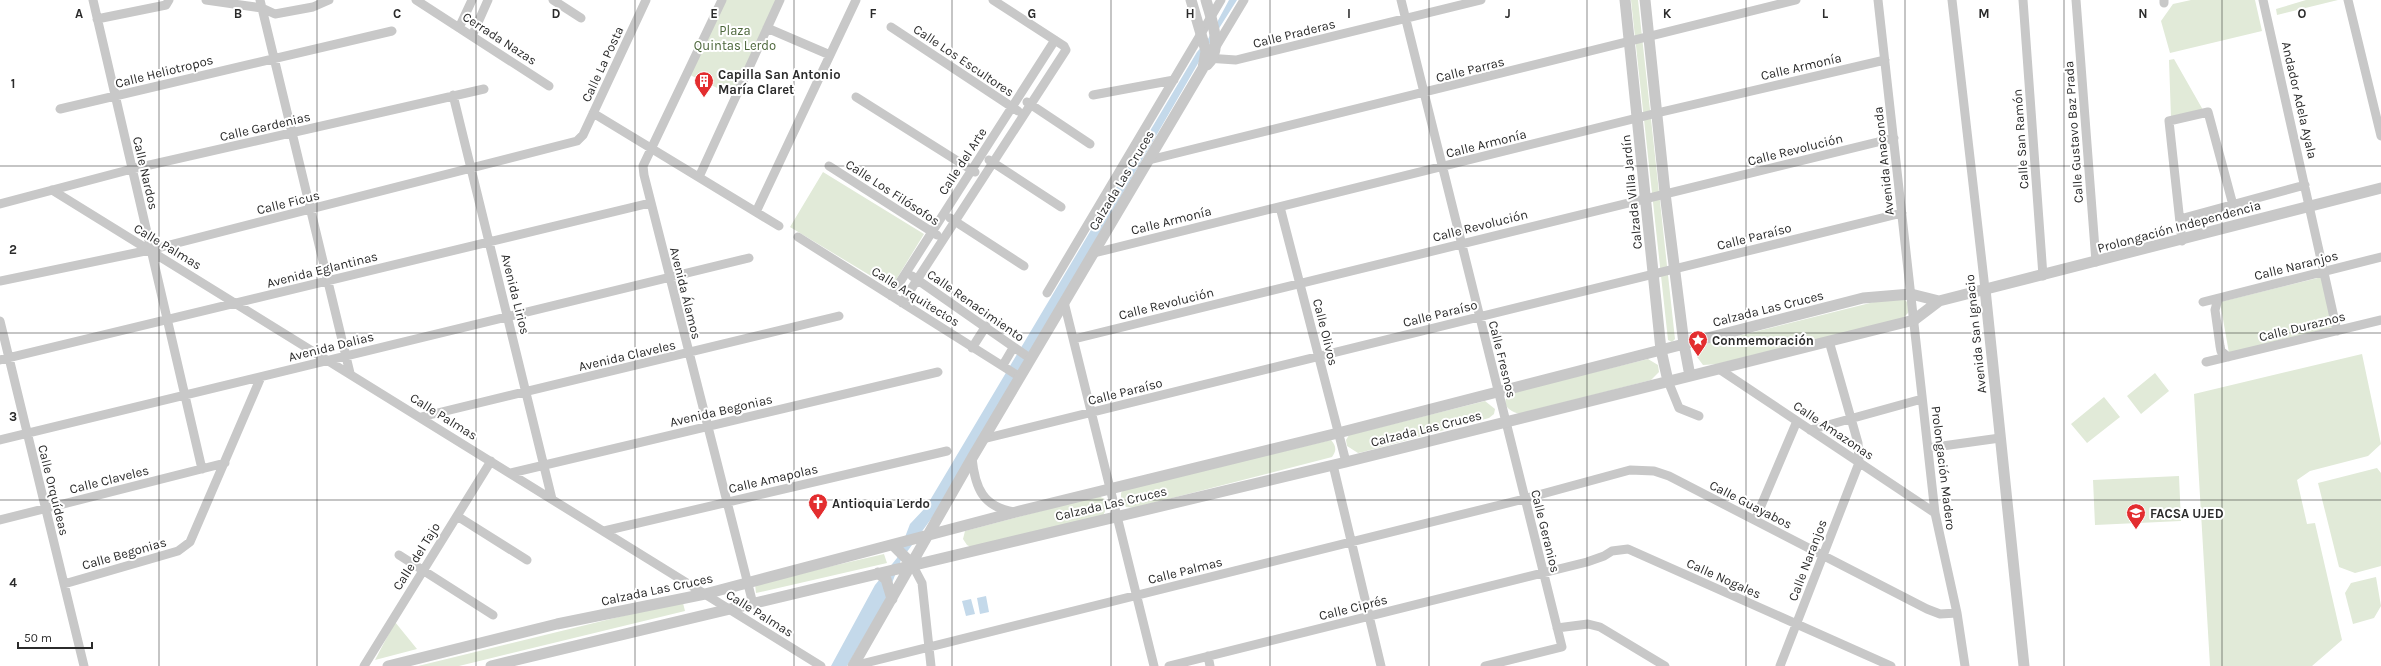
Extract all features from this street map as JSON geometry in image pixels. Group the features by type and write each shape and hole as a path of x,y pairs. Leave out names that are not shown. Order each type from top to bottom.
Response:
{"street":[{"name":"Calle Nardos","path":"93,0 166,320 202,469"},
{"path":"98,19 166,5 169,0"},
{"path":"206,0 261,4 275,14 313,7 329,0"},
{"name":"Cerrada Nazas","path":"416,0 549,86"},
{"path":"459,28 472,0"},
{"path":"472,36 488,0"},
{"path":"553,0 581,18"},
{"name":"Calle La Posta","path":"580,138 646,0"},
{"name":"Avenida Álamos","path":"722,0 643,166 650,203 668,277 753,604"},
{"path":"699,177 780,0"},
{"path":"756,212 856,0"},
{"path":"993,0 1055,40"},
{"path":"1191,0 1209,54"},
{"path":"1206,0 1211,20 1209,54"},
{"name":"Calzada Las Cruces","path":"1047,293 1174,80 1202,36 1221,0"},
{"path":"1209,54 1244,0"},
{"name":"Calle Fresnos","path":"1401,0 1505,422"},
{"name":"Calle Praderas","path":"1209,54 1236,60 1481,0"},
{"name":"Calzada Villa Jardín","path":"1625,0 1661,350 1668,381"},
{"path":"1645,0 1665,193 1684,344 1690,376"},
{"name":"Calle Parras","path":"1149,160 1630,43 1796,0"},
{"name":"Avenida Anaconda","path":"1878,0 1914,320"},
{"name":"Avenida San Ignacio","path":"1952,0 2024,666"},
{"name":"Calle San Ramón","path":"2023,0 2043,276"},
{"name":"Calle Gustavo Baz Prada","path":"2076,0 2096,262"},
{"name":"Andador Adela Ayala","path":"2263,0 2306,185 2337,331"},
{"path":"2348,0 2381,136"},
{"path":"261,4 350,373"},
{"name":"Calle Los Escultores","path":"891,27 1024,115"},
{"path":"767,28 830,55"},
{"name":"Calle Heliotropos","path":"60,109 392,31"},
{"name":"Calle del Arte","path":"891,296 1055,40 1066,48 1065,52 902,303"},
{"name":"Calzada Las Cruces","path":"853,666 930,534 983,439 1149,160 1209,54"},
{"name":"Calle Armonía","path":"1094,253 1657,113 1885,60"},
{"path":"1093,95 1174,80"},
{"name":"Calle Gardenias","path":"0,204 132,170 484,89"},
{"name":"Avenida Lirios","path":"453,96 552,499"},
{"path":"1019,96 1090,144"},
{"path":"856,97 983,177"},
{"path":"2182,240 2169,121 2208,112 2233,205"},
{"path":"593,113 780,226"},
{"name":"Calle Ficus","path":"0,281 150,250 472,169 580,138"},
{"name":"Calle Revolución","path":"1074,339 1894,138"},
{"path":"981,155 1061,207"},
{"name":"Calle Los Filósofos","path":"829,166 943,239"},
{"path":"2180,219 2306,185"},
{"name":"Prolongación Independencia","path":"1984,289 2043,276 2381,188"},
{"name":"Calle Palmas","path":"52,190 237,303 821,666"},
{"name":"Avenida Eglantinas","path":"4,359 650,203"},
{"name":"Calle Olivos","path":"1280,207 1346,462"},
{"name":"Calle Paraíso","path":"983,439 1902,213"},
{"path":"944,214 1024,266"},
{"name":"Calle Arquitectos","path":"798,237 1020,377"},
{"name":"Calle Naranjos","path":"2203,302 2381,257"},
{"name":"Avenida Dalias","path":"0,440 749,258"},
{"name":"Calle Renacimiento","path":"906,272 986,326 1013,348 1031,359"},
{"name":"Calzada Las Cruces","path":"491,666 728,608 753,604 912,564 1346,462 1914,320 1939,301 1984,289"},
{"name":"Calzada Las Cruces","path":"388,666 557,624 705,594 1016,512 1338,433 1863,298 1911,294 1939,301"},
{"path":"2218,298 2215,310 2220,346 2221,351 2228,357"},
{"path":"1064,302 1154,666"},
{"name":"Avenida Claveles","path":"421,417 688,354 839,316"},
{"name":"Prolongación Madero","path":"1914,320 1935,513 1957,613 1965,666"},
{"name":"Calle Duraznos","path":"2206,362 2381,320"},
{"name":"Calle Orquídeas","path":"0,321 4,359 27,433 84,666"},
{"path":"972,348 986,326"},
{"path":"1829,341 1859,448 1859,463"},
{"path":"1003,365 1013,348"},
{"name":"Calle Amazonas","path":"1719,369 1935,513"},
{"name":"Avenida Begonias","path":"511,473 938,372"},
{"path":"225,463 261,377"},
{"path":"1668,381 1680,408 1699,416"},
{"path":"1810,430 1922,399"},
{"path":"1755,520 1797,421"},
{"name":"Calle Geranios","path":"1485,666 1562,647 1505,422"},
{"path":"1928,448 2000,438"},
{"name":"Calle Amapolas","path":"604,531 947,451"},
{"path":"972,458 974,477 978,489 987,500 1000,509 1016,512"},
{"name":"Calle del Tajo","path":"364,666 491,461"},
{"name":"Calle Claveles","path":"0,520 225,463"},
{"name":"Calle Begonias","path":"64,584 178,550 190,542 225,463"},
{"name":"Calle Naranjos","path":"1780,666 1859,463"},
{"path":"1333,465 1381,666"},
{"name":"Calle Guayabos","path":"1524,499 1630,470 1644,469 1669,476 1927,609 1940,614 1957,613"},
{"name":"Calle Palmas","path":"853,666 928,646 1137,596 1524,499"},
{"path":"457,516 527,560"},
{"path":"893,545 912,564 922,583 931,666"},
{"name":"Calle Nogales","path":"1543,573 1596,560 1616,550 1628,549 1890,666"},
{"path":"399,555 493,615"},
{"path":"878,573 886,579 892,599"},
{"name":"Calle Ciprés","path":"1169,666 1543,573"},
{"path":"1557,628 1588,624 1600,628 1664,666"},
{"path":"1208,656 1210,666"}],"green space":[{"name":"Plaza Quintas Lerdo","path":"725,0 779,0 734,96 690,75"},
{"path":"1631,0 1638,0 1675,339 1672,342 1668,340"},
{"path":"2191,0 2255,0 2262,31 2170,53 2161,21 2173,4"},
{"path":"2306,0 2338,0 2277,15 2276,9"},
{"path":"2174,59 2203,110 2171,118 2169,60"},
{"path":"823,172 924,234 891,288 790,227"},
{"path":"2326,276 2337,327 2229,353 2220,302"},
{"path":"1886,299 1904,299 1908,303 1908,313 1903,318 1719,364 1703,365 1697,357 1699,347 1706,344"},
{"path":"2362,354 2381,444 2368,456 2310,471 2297,480 2307,524 2315,523 2342,640 2312,666 2210,666 2194,394"},
{"path":"1648,359 1658,365 1659,372 1651,380 1520,414 1509,409 1505,401 1509,393"},
{"path":"2155,373 2169,391 2141,414 2127,396"},
{"path":"2104,397 2120,417 2087,443 2071,424"},
{"path":"1485,401 1495,409 1494,414 1489,418 1358,453 1347,446 1346,440 1349,435"},
{"path":"1331,440 1335,448 1335,452 1332,457 1133,508 1126,507 1121,500 1121,493 1124,489"},
{"path":"2377,468 2381,473 2381,566 2355,573 2339,567 2318,483"},
{"path":"2179,476 2181,521 2095,525 2093,480"},
{"path":"1098,496 1105,499 1108,504 1103,516 973,548 967,545 963,539 965,531"},
{"path":"884,554 887,563 756,593 755,584"},
{"path":"2376,577 2381,606 2374,618 2353,624 2345,593 2351,583"},
{"path":"680,602 683,603 685,611 459,666 418,666"},
{"path":"395,622 417,649 375,660"}],"water":[{"path":"1229,0 1237,0 1211,41 945,500 901,560 885,601 847,666 831,666 875,585 897,558 910,524 926,507 1197,52 1208,39"},
{"path":"986,596 989,612 980,614 977,598"},
{"path":"971,599 975,614 966,616 962,601"}],"place":[{"name":"Capilla San Antonio María Claret","path":"704,98"},
{"name":"Conmemoración","path":"1698,357"},
{"name":"Antioquia Lerdo","path":"818,520"},
{"name":"FACSA UJED","path":"2136,530"}]}
